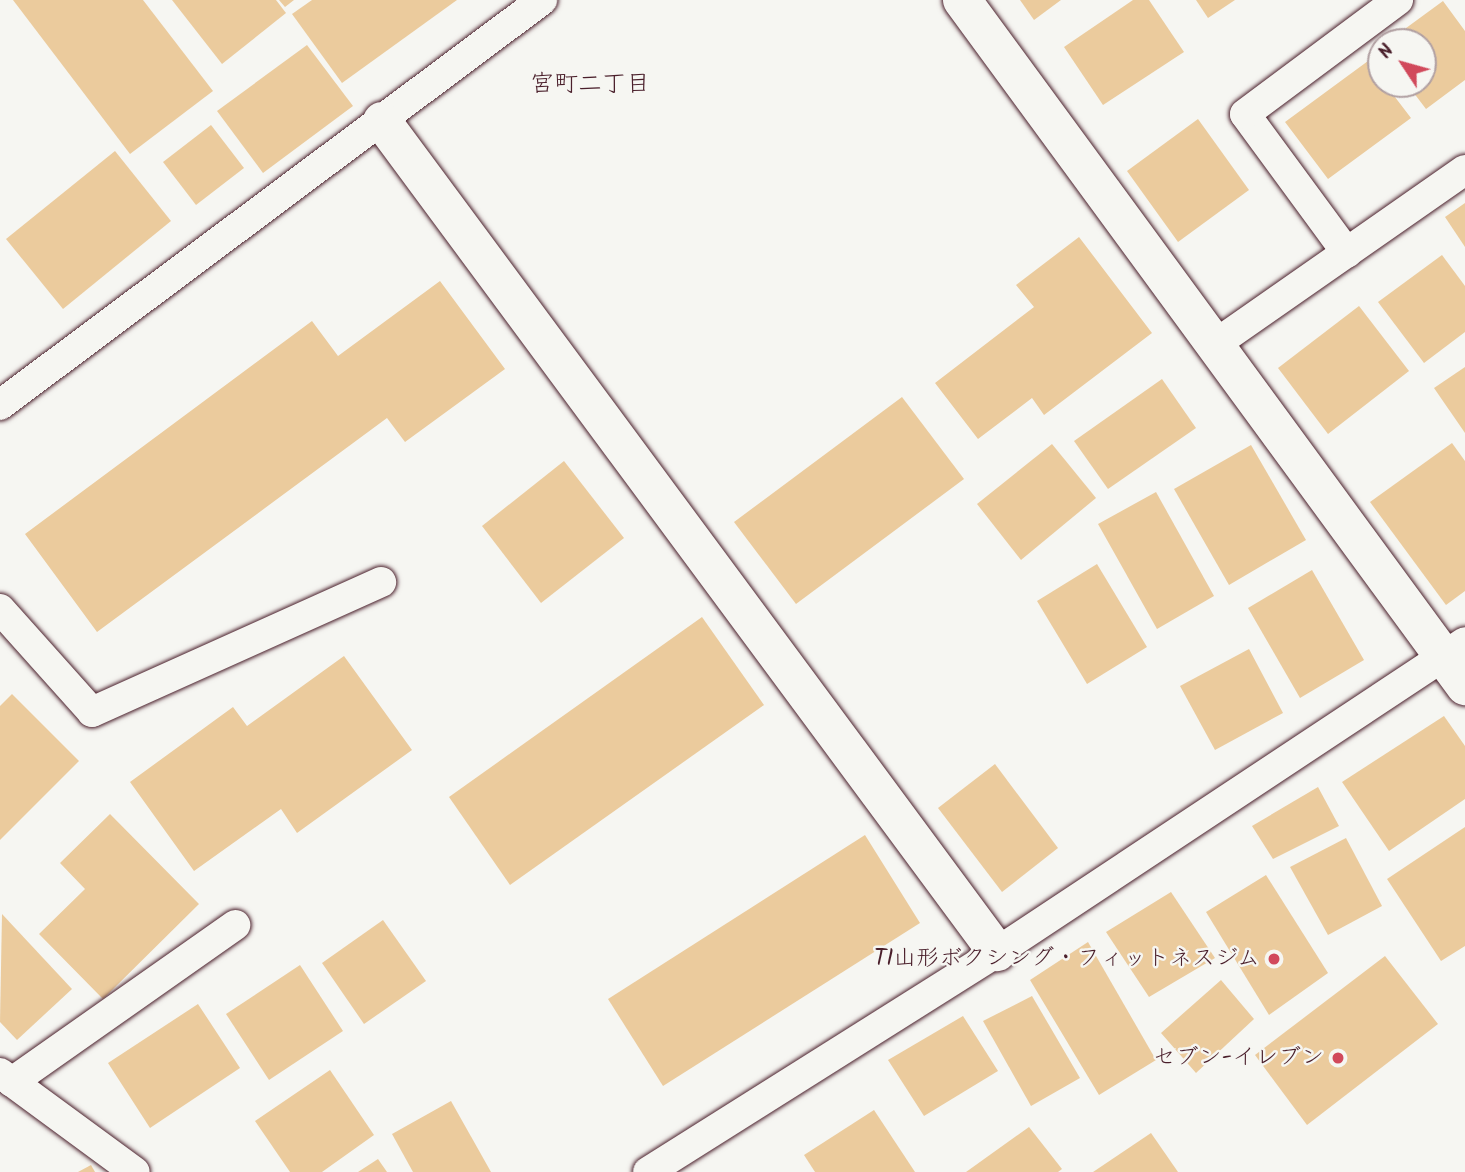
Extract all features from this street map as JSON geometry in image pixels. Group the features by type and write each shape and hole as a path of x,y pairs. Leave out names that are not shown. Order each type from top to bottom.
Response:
{"street":[{"path":"962,0 1214,345 1458,662"},
{"path":"382,121 997,952"}],"lane":[{"path":"0,405 542,0"},
{"path":"1347,253 1245,114 1398,0"},
{"path":"1214,345 1465,170"},
{"path":"0,609 92,712 381,582"},
{"path":"648,1172 1458,662"},
{"path":"135,1172 6,1078 235,925"}],"building":[{"path":"13,0 143,0 213,91 130,154"},
{"path":"172,0 276,0 286,13 222,64"},
{"path":"279,0 294,0 285,7"},
{"path":"312,0 457,0 342,83 292,14"},
{"path":"1020,0 1061,0 1034,20"},
{"path":"1133,0 1149,0 1184,52 1103,105 1064,47"},
{"path":"1196,0 1235,0 1208,18"},
{"path":"1443,1 1465,31 1465,80 1426,109 1418,98 1437,98 1437,28 1406,28"},
{"path":"307,45 353,106 263,173 217,111"},
{"path":"1367,62 1367,98 1396,98 1411,118 1328,179 1285,122"},
{"path":"1198,119 1249,190 1178,242 1127,171"},
{"path":"211,125 244,168 196,205 163,162"},
{"path":"115,151 171,221 63,309 6,239"},
{"path":"1465,203 1465,247 1445,217"},
{"path":"1079,237 1152,333 1044,415 1032,398 978,439 935,383 1034,307 1016,285"},
{"path":"1442,255 1465,286 1465,332 1424,363 1378,302"},
{"path":"440,281 505,369 405,442 387,418 97,632 25,534 312,321 338,356"},
{"path":"1359,306 1409,371 1328,434 1278,368"},
{"path":"1465,367 1465,433 1434,388"},
{"path":"1162,379 1196,428 1108,489 1074,441"},
{"path":"902,397 964,479 796,604 734,522"},
{"path":"1452,443 1465,461 1465,591 1446,605 1370,502"},
{"path":"1052,444 1096,498 1021,560 977,504"},
{"path":"1251,445 1306,540 1229,585 1174,489"},
{"path":"564,461 624,538 541,603 482,526"},
{"path":"1156,492 1214,596 1157,629 1098,524"},
{"path":"1097,564 1147,647 1087,684 1037,601"},
{"path":"1312,570 1364,660 1300,698 1248,608"},
{"path":"702,617 764,705 510,885 449,797"},
{"path":"1249,649 1283,713 1215,750 1180,686"},
{"path":"344,656 412,750 297,833 281,809 194,871 130,782 233,707 247,726"},
{"path":"12,694 79,761 0,840 0,706"},
{"path":"1444,716 1465,746 1465,799 1389,851 1342,782"},
{"path":"995,764 1058,848 1002,892 938,808"},
{"path":"1318,787 1339,826 1273,859 1252,826"},
{"path":"110,814 199,904 103,999 39,934 85,889 60,863"},
{"path":"1465,827 1465,946 1441,961 1387,879"},
{"path":"865,835 920,923 663,1086 608,999"},
{"path":"1346,838 1382,906 1328,935 1290,867"},
{"path":"1266,875 1328,973 1269,1015 1206,912"},
{"path":"1171,892 1215,958 1149,997 1106,932"},
{"path":"2,914 72,989 17,1040 0,1022"},
{"path":"383,920 426,981 364,1024 322,963"},
{"path":"1088,942 1156,1060 1099,1095 1030,980"},
{"path":"1385,956 1438,1024 1307,1125 1255,1055"},
{"path":"300,965 343,1031 269,1080 226,1014"},
{"path":"1221,980 1254,1019 1196,1073 1161,1033"},
{"path":"1032,996 1080,1078 1031,1106 983,1021"},
{"path":"198,1004 240,1068 150,1128 108,1063"},
{"path":"963,1016 998,1071 924,1116 888,1060"},
{"path":"330,1070 374,1135 322,1172 290,1172 255,1121"},
{"path":"451,1101 491,1172 413,1172 392,1134"},
{"path":"874,1110 915,1172 815,1172 804,1155"},
{"path":"1029,1127 1062,1169 1058,1172 966,1172"},
{"path":"1151,1133 1178,1172 1093,1172"},
{"path":"378,1159 387,1172 358,1172"},
{"path":"91,1165 95,1172 78,1172"}],"place":[{"name":"TI山形ボクシング・フィットネスジム","path":"1274,959"},
{"name":"セブン-イレブン","path":"1338,1058"}],"district":[{"name":"宮町二丁目","path":"590,85"}]}
